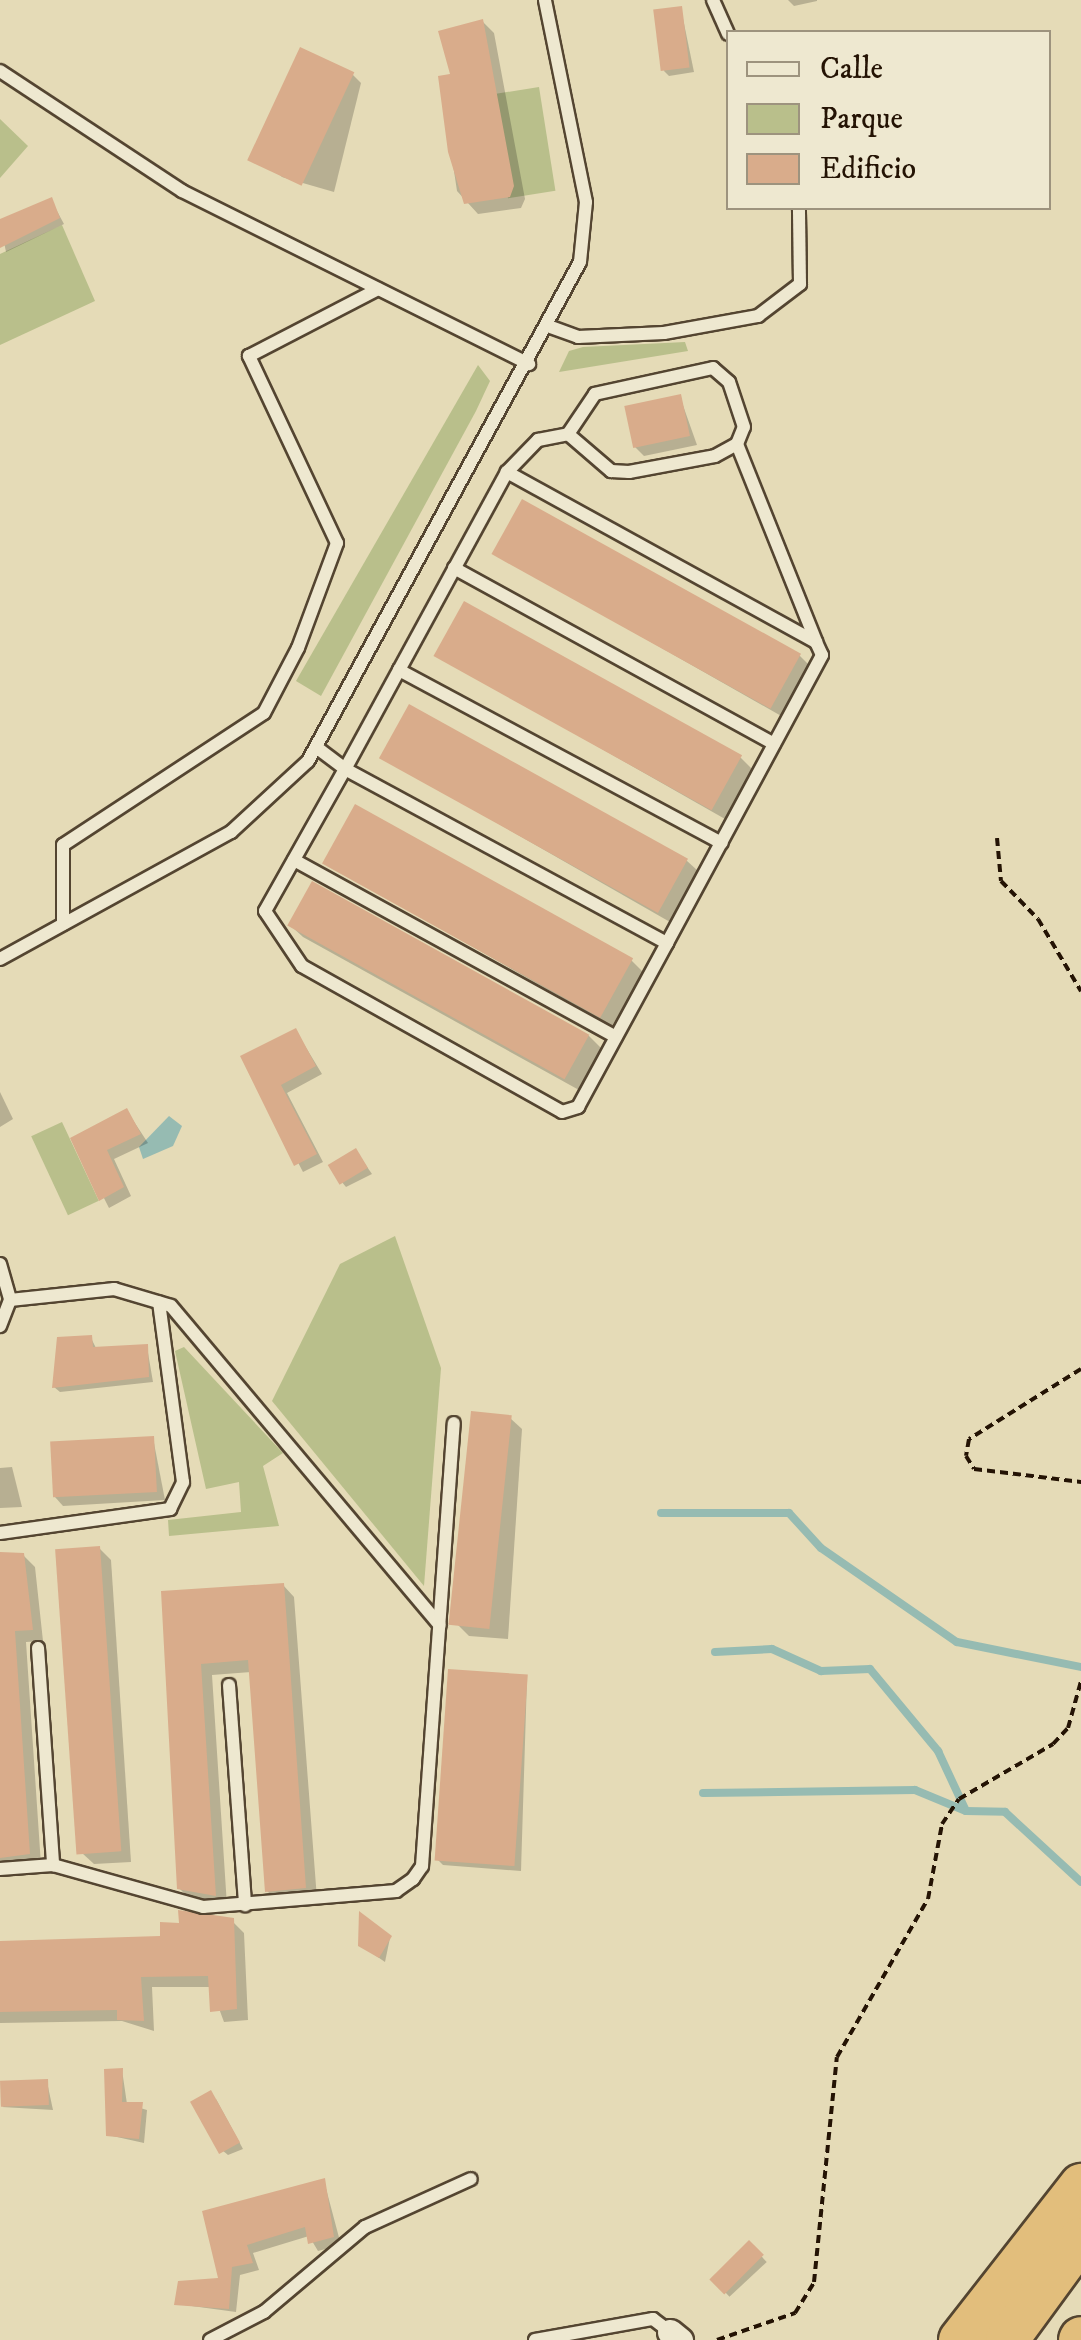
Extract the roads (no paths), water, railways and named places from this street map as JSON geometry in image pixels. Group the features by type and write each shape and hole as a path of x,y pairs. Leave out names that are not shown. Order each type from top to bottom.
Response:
{"highway":[{"path":"960,2340 1081,2185"},
{"path":"1008,2340 1081,2239"}],"lane":[{"path":"0,959 231,832 316,748 529,364 580,262 586,202 545,0"},
{"path":"713,0 726,30"},
{"path":"0,71 182,190 529,364"},
{"path":"548,326 578,337 664,333 758,316 800,284 799,210"},
{"path":"63,924 63,845 264,713 298,648 337,543 250,356 378,289"},
{"path":"713,368 729,382 744,427 737,444 822,655 578,1107 562,1112 302,966 265,912 506,472 538,440 568,434 594,394 713,368"},
{"path":"568,434 611,471 629,472 737,444"},
{"path":"506,472 816,642"},
{"path":"454,568 774,744"},
{"path":"399,670 721,843"},
{"path":"316,748 345,769 666,943"},
{"path":"294,860 616,1037"},
{"path":"0,1264 10,1300 0,1326"},
{"path":"10,1300 114,1289 159,1303 440,1625"},
{"path":"0,1533 170,1509 183,1482 159,1303"},
{"path":"0,1869 53,1865 202,1907 396,1890 413,1880 422,1866 454,1424"},
{"path":"38,1648 53,1865"},
{"path":"229,1685 245,1905"},
{"path":"210,2340 264,2312 366,2227 471,2179"},
{"path":"535,2340 653,2320 675,2336"}],"water":[{"path":"169,1116 182,1126 173,1146 143,1159 139,1147"}],"waterway":[{"path":"661,1513 789,1513 821,1548 957,1642 1081,1667"},
{"path":"715,1652 772,1649 821,1671 870,1669 938,1751 965,1809"},
{"path":"703,1793 915,1790 966,1811 1005,1812 1081,1882"}]}
